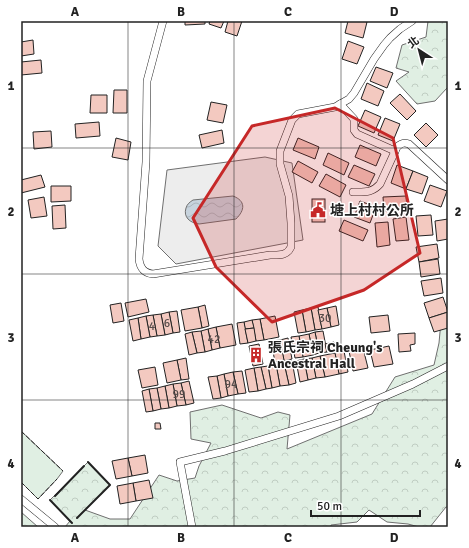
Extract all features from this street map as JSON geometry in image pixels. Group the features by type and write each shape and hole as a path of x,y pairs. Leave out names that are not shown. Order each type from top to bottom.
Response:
{"lane":[{"path":"163,21 149,74 147,90 146,162 139,259 142,268 149,274 282,255 286,253 291,247 291,223 289,196 280,164 280,151 292,120 298,114 335,107 349,99 384,45 390,38 412,21"},
{"path":"340,104 353,118 354,130 357,134 395,151"},
{"path":"353,192 366,192 376,189 380,184 397,147 406,142 448,180"},
{"path":"192,527 180,462 225,451 339,416 413,384 448,366"},
{"path":"21,499 55,527"}],"highlighted area":[{"path":"335,108 393,138 420,253 364,290 272,322 216,267 193,218 252,126"}],"green space":[{"path":"428,21 448,21 448,88 435,101 417,104 396,81 409,72 396,68 402,45 426,37"},
{"path":"448,319 448,507 446,507 430,527 419,527 408,524 387,522 369,510 357,522 331,525 331,527 65,527 70,521 50,500 88,462 110,485 85,510 110,519 130,519 159,475 177,481 195,478 199,466 211,443 191,439 190,412 222,405 261,418 278,412 290,415 287,449 372,414 395,377 434,365 439,343 441,321"},
{"path":"21,431 63,471 38,499 21,482"},
{"path":"21,512 38,527 21,527"}],"shaded area":[{"path":"265,157 292,163 303,240 176,264 158,246 167,170"}],"water":[{"path":"233,196 240,200 243,206 239,216 236,219 199,224 190,221 186,217 186,207 193,200"}],"building":[{"path":"185,21 205,21 205,24 185,25"},
{"path":"210,21 224,21 221,28 209,24"},
{"path":"228,21 242,21 237,36 225,32"},
{"path":"348,21 367,22 363,38 345,33"},
{"path":"33,40 34,54 21,56 21,42"},
{"path":"348,41 364,47 357,64 342,59"},
{"path":"41,60 42,73 21,75 21,62"},
{"path":"376,67 393,73 387,88 370,81"},
{"path":"367,83 384,91 378,106 361,99"},
{"path":"114,90 127,90 127,113 113,113"},
{"path":"400,94 416,111 407,120 390,103"},
{"path":"91,95 107,95 107,113 90,113"},
{"path":"211,102 227,105 223,123 207,120"},
{"path":"365,110 381,117 374,133 358,126"},
{"path":"385,118 400,124 393,141 378,135"},
{"path":"99,122 100,136 76,138 75,124"},
{"path":"426,123 438,135 426,147 414,135"},
{"path":"222,130 224,143 202,148 199,135"},
{"path":"51,131 52,147 34,149 33,132"},
{"path":"116,138 131,142 128,160 112,157"},
{"path":"298,138 319,147 315,159 293,150"},
{"path":"360,145 381,154 376,166 355,157"},
{"path":"328,153 349,163 344,175 323,165"},
{"path":"298,161 318,172 312,183 292,172"},
{"path":"354,165 375,174 369,186 348,177"},
{"path":"397,165 413,171 406,189 391,183"},
{"path":"413,171 428,177 422,194 406,189"},
{"path":"326,174 346,185 340,197 319,186"},
{"path":"41,175 45,187 21,193 21,180"},
{"path":"430,185 447,191 441,207 424,201"},
{"path":"51,186 71,186 71,201 51,202"},
{"path":"406,196 407,209 384,211 383,197"},
{"path":"44,197 47,216 31,218 28,200"},
{"name":"塘上村村公所","path":"312,199 325,199 325,222 312,222"},
{"path":"360,201 376,207 370,223 354,217"},
{"path":"65,205 66,228 53,229 52,206"},
{"path":"431,215 433,235 418,236 416,216"},
{"path":"406,217 409,240 396,241 393,219"},
{"path":"448,219 448,239 437,241 435,221"},
{"path":"344,220 368,230 363,241 339,231"},
{"path":"388,222 390,245 377,247 375,223"},
{"path":"437,244 439,258 419,262 416,247"},
{"path":"438,259 440,274 421,277 419,262"},
{"path":"441,278 443,293 424,296 421,281"},
{"path":"443,297 448,312 429,318 424,303"},
{"path":"146,299 149,312 128,317 125,303"},
{"path":"121,303 124,321 113,323 110,305"},
{"path":"205,305 209,326 202,328 198,307"},
{"path":"336,306 339,325 331,327 327,308"},
{"path":"198,307 202,328 185,331 181,310"},
{"path":"318,307 322,329 315,330 311,308"},
{"path":"311,308 315,330 306,332 302,310"},
{"path":"327,308 331,327 322,329 318,310"},
{"path":"302,310 306,332 298,333 294,312"},
{"path":"177,311 180,332 173,333 169,312"},
{"path":"169,312 173,333 165,335 161,314"},
{"path":"448,312 448,328 434,332 429,318"},
{"path":"161,314 165,335 157,336 153,315"},
{"path":"153,315 157,336 150,337 146,316"},
{"path":"388,315 390,331 371,333 369,317"},
{"path":"146,316 150,337 141,339 138,318"},
{"path":"275,316 279,337 264,340 260,319"},
{"path":"138,318 141,339 133,341 129,320"},
{"path":"260,319 264,340 256,341 252,320"},
{"path":"252,320 254,328 245,329 244,322"},
{"path":"244,322 248,343 240,344 237,323"},
{"path":"232,324 236,345 220,348 216,327"},
{"path":"216,327 220,348 212,350 208,329"},
{"path":"254,328 256,341 248,343 245,329"},
{"path":"208,329 212,350 205,352 201,331"},
{"path":"201,331 205,352 197,353 192,332"},
{"path":"323,331 327,352 319,353 315,332"},
{"path":"192,332 197,353 189,355 185,334"},
{"path":"315,332 319,353 313,355 309,334"},
{"path":"415,333 415,344 410,345 411,351 399,352 398,334"},
{"path":"309,334 313,355 303,357 299,336"},
{"path":"299,336 303,357 295,358 291,337"},
{"path":"288,338 292,359 284,361 280,340"},
{"path":"280,340 284,360 275,362 271,341"},
{"path":"334,342 336,350 327,352 325,344"},
{"name":"張氏宗祠 Cheung's Ancestral Hall","path":"259,344 263,364 253,366 249,346"},
{"path":"389,346 393,364 374,367 370,350"},
{"path":"363,348 368,368 353,371 349,351"},
{"path":"344,351 348,372 339,374 335,353"},
{"path":"335,353 339,374 325,377 320,356"},
{"path":"320,356 325,377 316,378 312,358"},
{"path":"186,358 189,379 181,380 177,360"},
{"path":"312,358 316,378 308,380 304,359"},
{"path":"304,359 308,380 300,382 296,361"},
{"path":"177,360 181,380 167,383 163,363"},
{"path":"292,361 296,383 289,385 284,363"},
{"path":"284,363 289,385 280,386 276,364"},
{"path":"276,364 280,386 272,388 268,366"},
{"path":"268,366 272,388 266,389 261,367"},
{"path":"155,367 158,385 142,388 138,370"},
{"path":"261,367 266,389 258,391 254,368"},
{"path":"254,368 258,391 249,392 245,370"},
{"path":"242,371 246,393 238,394 233,372"},
{"path":"233,372 238,394 228,396 224,374"},
{"path":"224,374 228,396 221,398 217,376"},
{"path":"217,376 221,398 213,399 208,377"},
{"path":"189,381 194,403 186,405 181,383"},
{"path":"181,383 186,405 177,406 173,384"},
{"path":"173,384 177,406 169,408 165,386"},
{"path":"165,386 169,408 161,409 157,388"},
{"path":"157,388 161,409 153,411 149,389"},
{"path":"149,389 153,411 146,412 142,391"},
{"path":"155,423 160,423 161,429 155,429"},
{"path":"145,455 148,473 132,476 128,458"},
{"path":"128,458 132,476 116,479 112,461"},
{"path":"149,480 153,498 136,501 133,483"},
{"path":"133,483 136,501 120,504 117,486"}],"fence":[{"path":"21,431 63,471"},
{"path":"21,482 38,499 57,479"}],"wall":[{"path":"77,518 110,485 88,462"},
{"path":"55,496 84,466"},
{"path":"50,500 72,523"}],"place":[{"name":"塘上村村公所","path":"318,210"},
{"name":"張氏宗祠 Cheung's Ancestral Hall","path":"256,355"}]}
